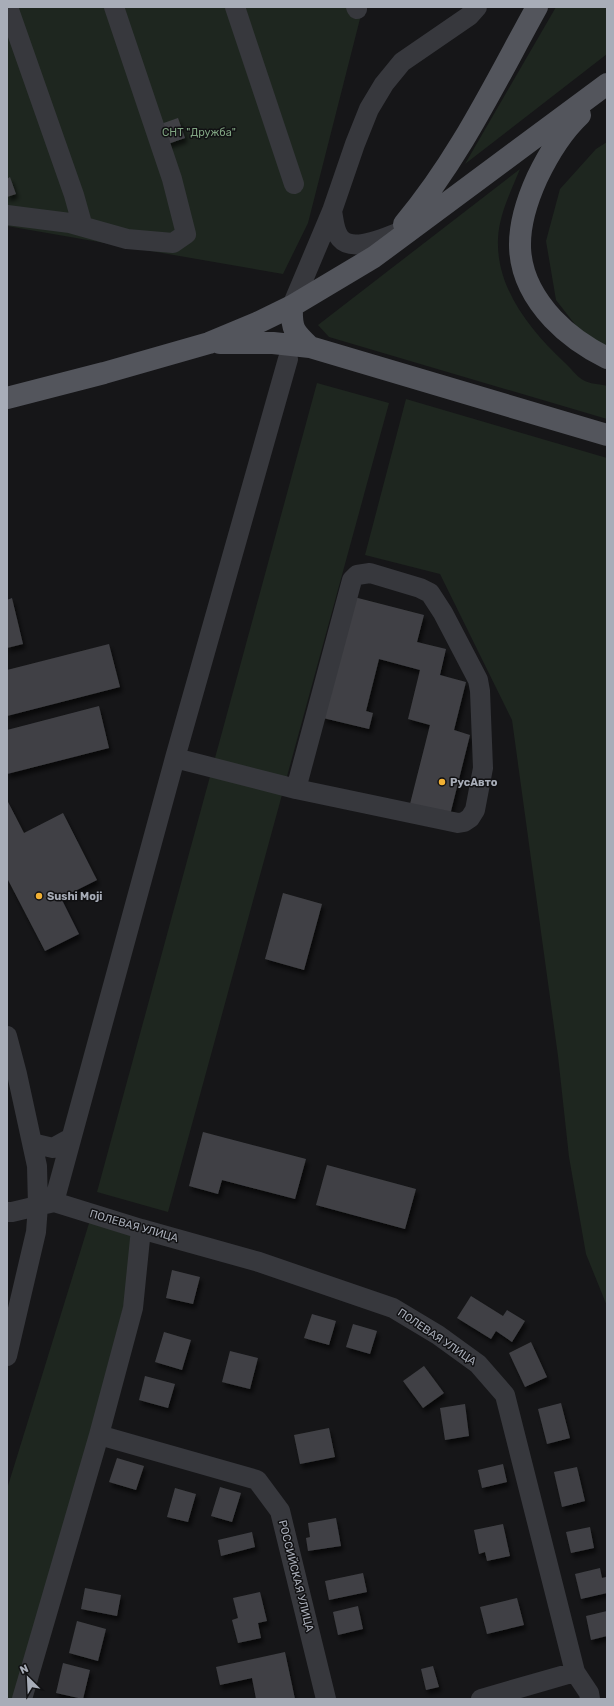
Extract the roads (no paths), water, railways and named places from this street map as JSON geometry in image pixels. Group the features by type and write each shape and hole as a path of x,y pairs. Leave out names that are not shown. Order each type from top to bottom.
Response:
{"main road":[{"path":"374,257 397,233 436,184 454,155 537,7"},
{"path":"7,398 104,373 209,343 258,323 292,306 374,257 607,84"},
{"path":"607,91 578,117 551,151 532,189 525,208 519,244 525,279 531,292 541,305 559,326 586,346 607,358"},
{"path":"292,306 292,319 296,334 310,347"},
{"path":"209,343 274,343 310,347 607,435"}],"street":[{"path":"8,7 74,194 81,220 70,223"},
{"path":"7,215 70,223 127,239 172,244 186,234 172,179 114,7"},
{"path":"235,7 294,184"},
{"path":"292,306 332,212 355,144 369,109 384,84 402,62 469,16 477,7"},
{"path":"332,212 336,230 341,240 351,244 368,244 397,233"},
{"path":"7,1356 36,1232 71,1138 175,758 288,359"},
{"path":"175,758 296,789 458,823 464,822 470,818 475,810 483,768 480,691 478,680 443,613 430,594 420,588 370,573 357,575 352,580 296,789"},
{"path":"7,1036 18,1074 46,1204"},
{"path":"32,1143 53,1148 71,1138"},
{"path":"7,1212 46,1204"},
{"name":"ПОЛЕВАЯ УЛИЦА","path":"46,1204 259,1262 393,1308 438,1335 478,1364 505,1394 575,1672 589,1693 590,1699"},
{"path":"22,1699 99,1434 133,1308 141,1229"},
{"name":"РОССИЙСКАЯ УЛИЦА","path":"99,1434 257,1480 280,1511 326,1699"},
{"path":"481,1699 575,1672"}],"place":[{"name":"РусАвто","path":"442,782"},
{"name":"Sushi Moji","path":"39,896"}],"park label":[{"name":"СНТ \"Дружба\"","path":"199,132"}]}
